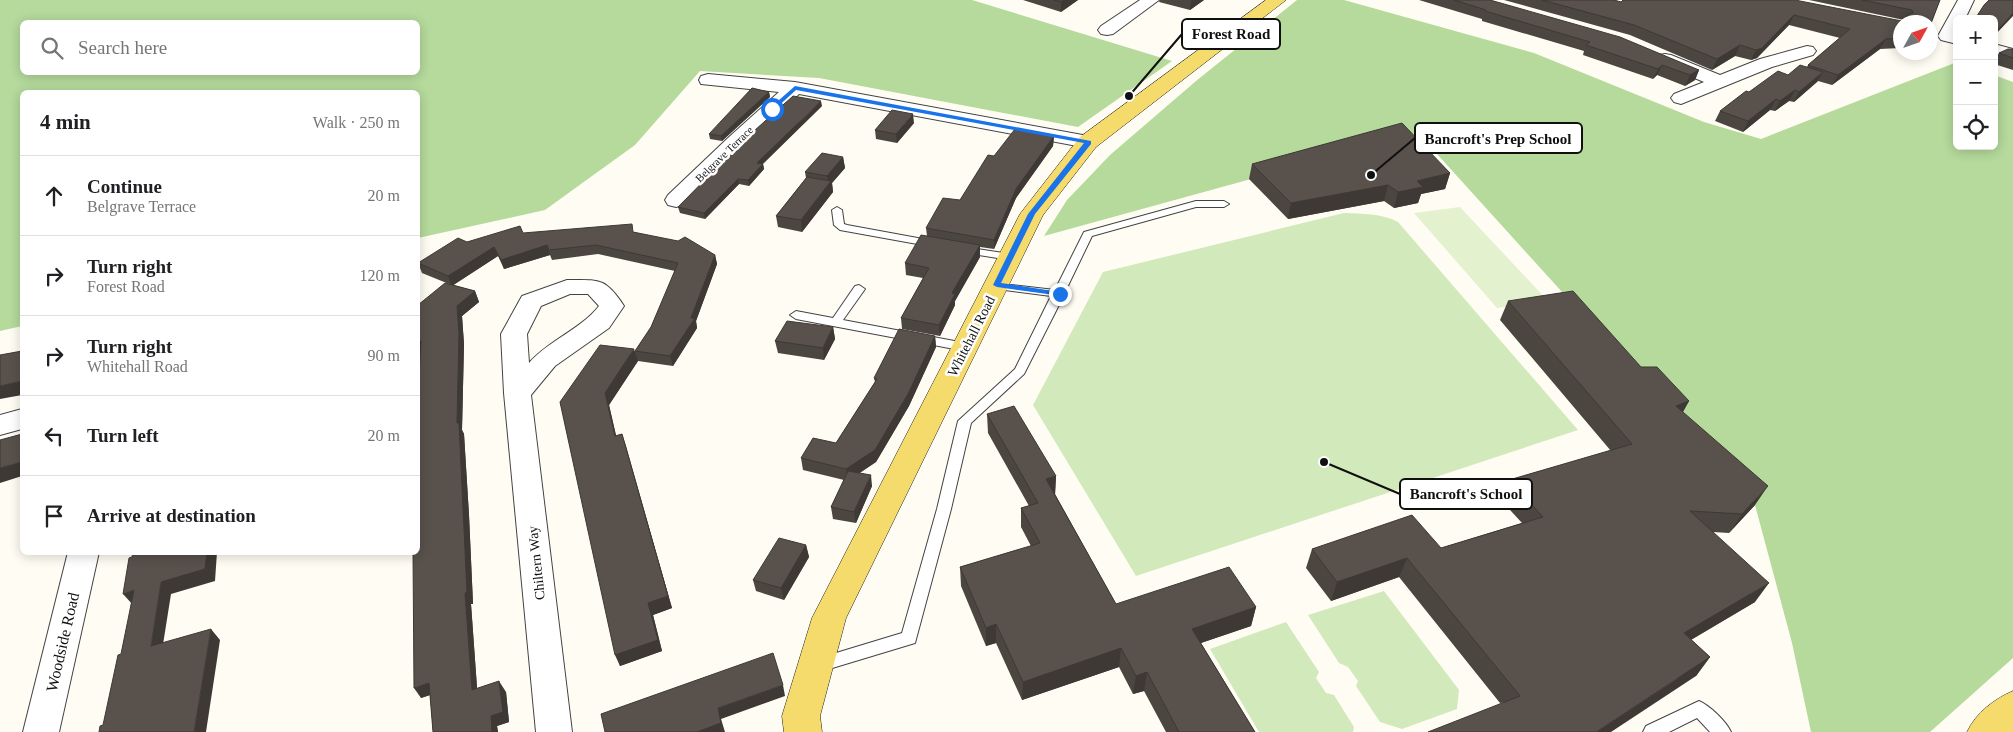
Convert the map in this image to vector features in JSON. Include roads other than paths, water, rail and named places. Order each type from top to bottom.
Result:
[{"type":"main road","name":"Whitehall Road","points":[[802,732],[802,716],[814,666],[829,618],[1032,214],[1088,142],[1277,0]]},
{"type":"street","points":[[1107,30],[1151,0]]},
{"type":"street","points":[[1945,36],[1966,0]]},
{"type":"street","points":[[1998,50],[2013,54]]},
{"type":"street","points":[[1681,98],[1766,63],[1807,51]]},
{"type":"street","points":[[1650,52],[1720,82]]},
{"type":"street","points":[[708,80],[795,88],[1088,142]]},
{"type":"street","name":"Belgrave Terrace","points":[[676,200],[735,142],[795,88]]},
{"type":"street","name":"Chiltern Way","points":[[517,393],[546,360],[600,322],[612,306],[595,287],[567,287],[531,301],[514,334],[517,393],[554,732]]},
{"type":"street","points":[[0,425],[20,420]]},
{"type":"street","name":"Woodside Road","points":[[41,732],[83,555]]},
{"type":"lane","points":[[814,666],[909,638],[944,509],[965,421],[1020,371],[1060,294],[1088,234],[1196,204],[1224,204]]},
{"type":"lane","points":[[837,210],[839,225],[844,228],[1010,257]]},
{"type":"lane","points":[[997,285],[1060,294]]},
{"type":"lane","points":[[836,322],[858,289]]},
{"type":"lane","points":[[796,315],[965,348]]},
{"type":"lane","points":[[1652,732],[1699,709],[1722,732]]},
{"type":"place","name":"Forest Road","points":[[1129,96]]},
{"type":"place","name":"Bancroft's Prep School","points":[[1371,175]]},
{"type":"place","name":"Bancroft's School","points":[[1324,462]]}]
